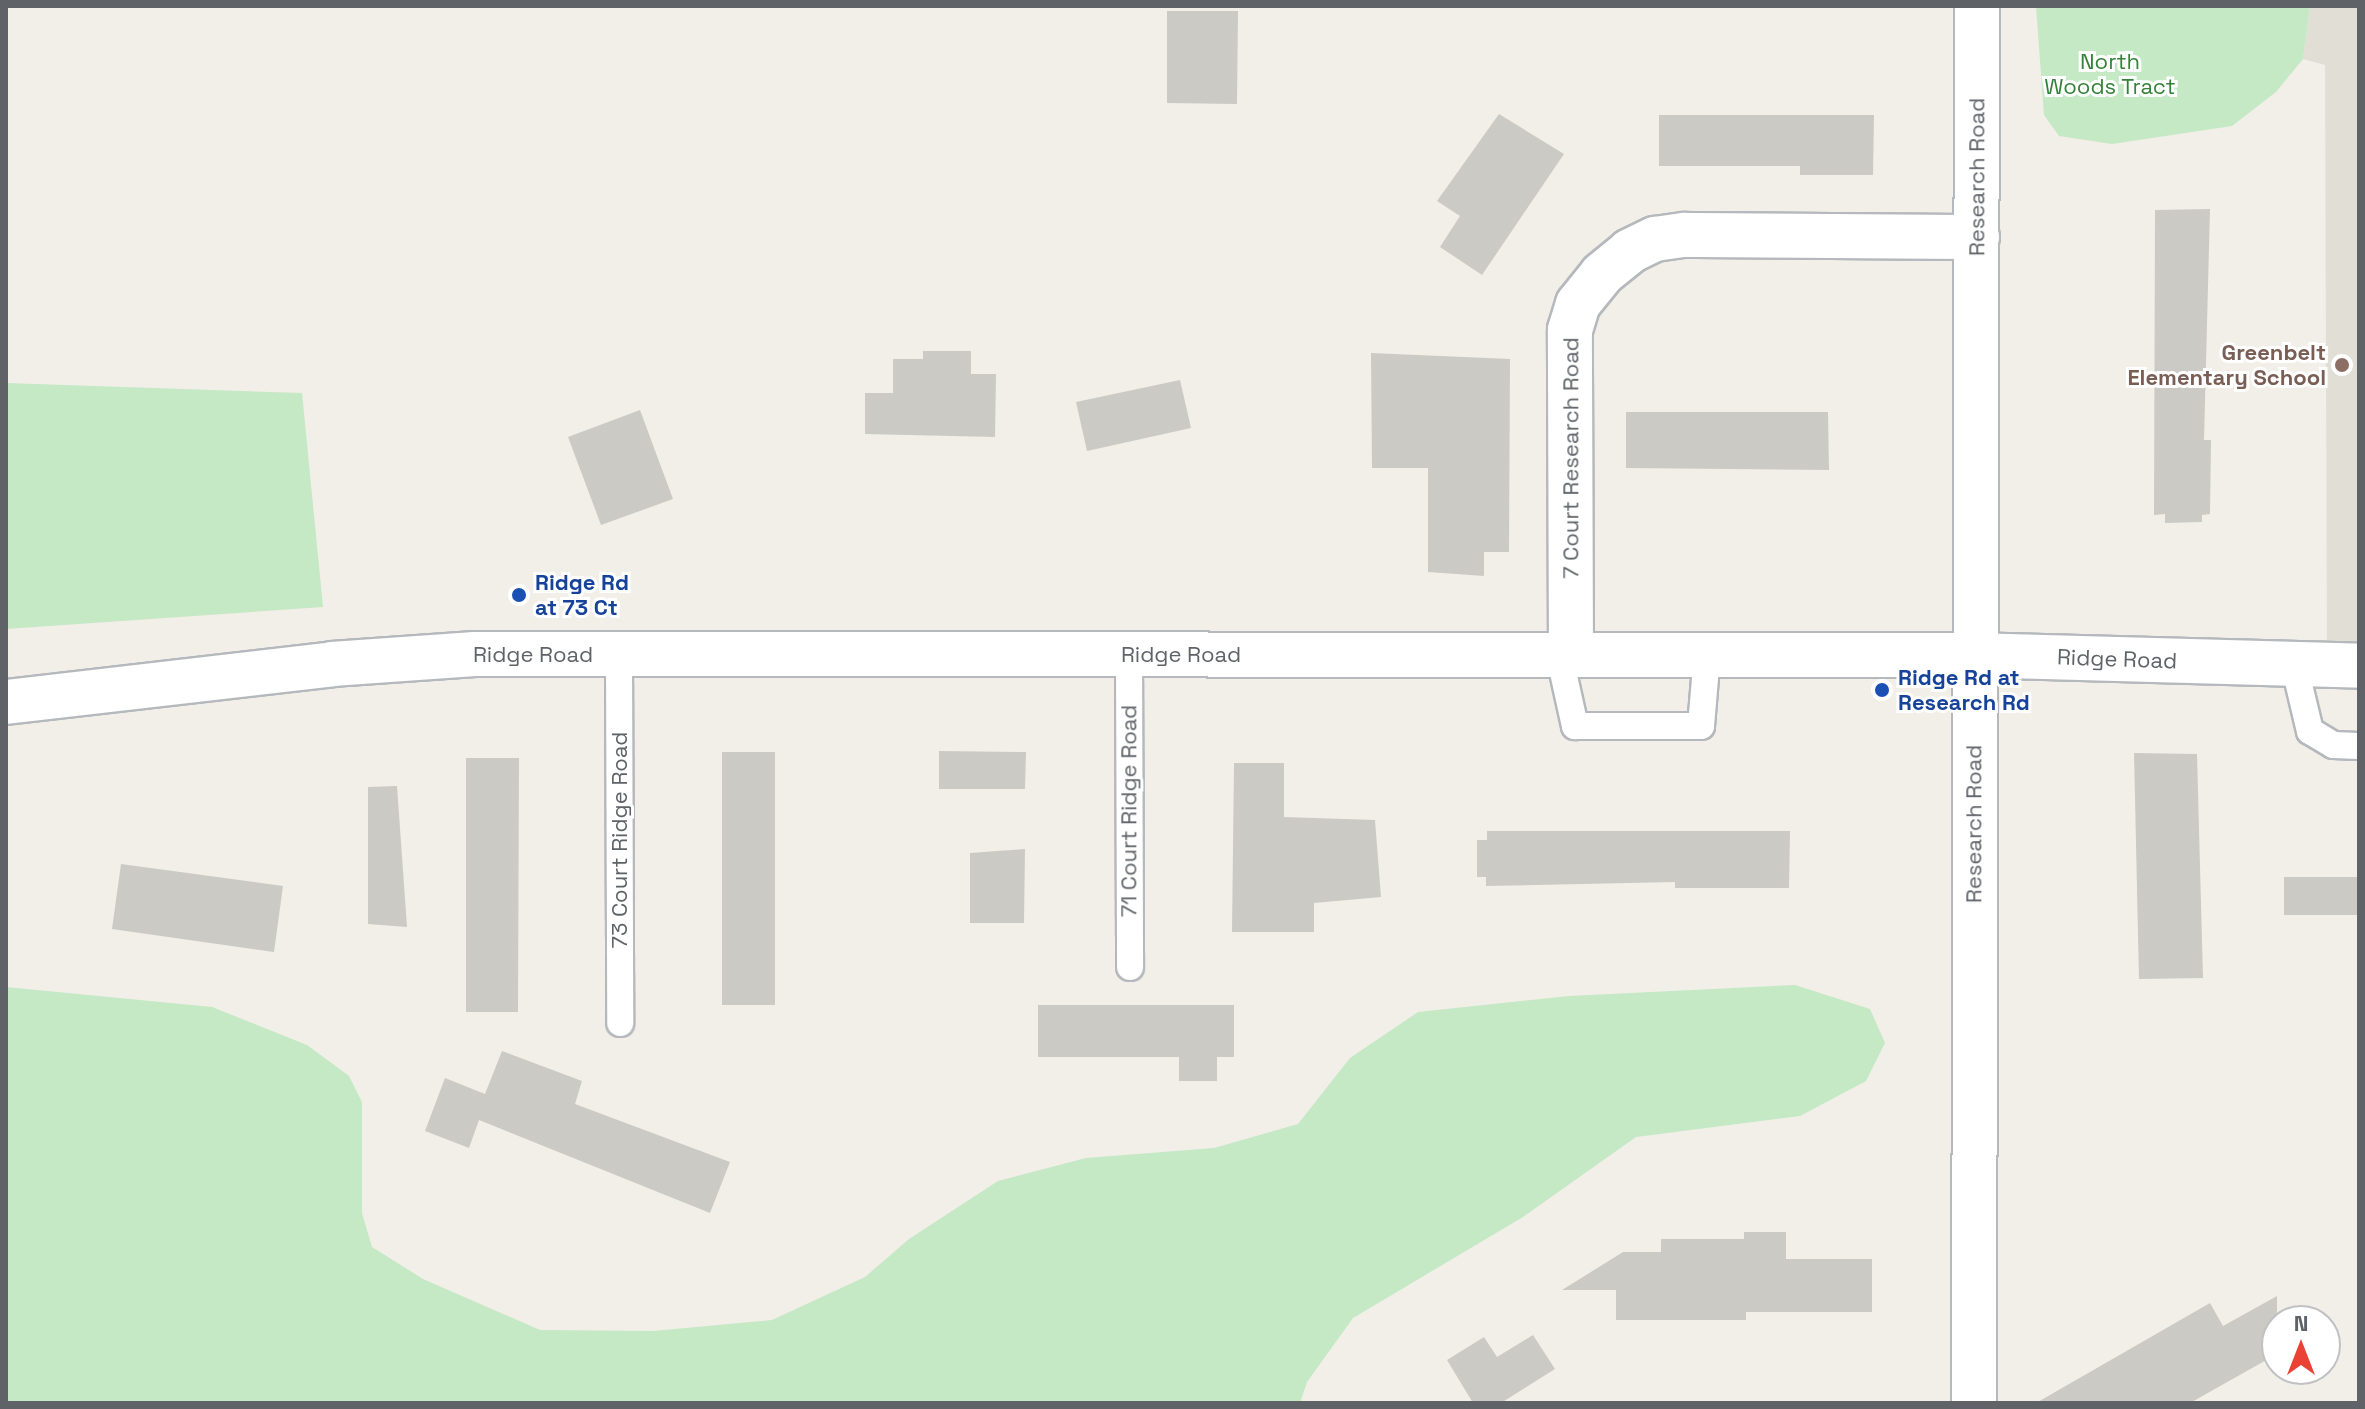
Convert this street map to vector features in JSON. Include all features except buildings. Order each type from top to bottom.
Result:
[{"type":"street","name":"Research Road","points":[[1974,1403],[1977,6]]},
{"type":"street","name":"7 Court Research Road","points":[[1565,654],[1570,330],[1578,304],[1602,274],[1630,251],[1655,239],[1685,235],[1977,237]]},
{"type":"street","name":"Ridge Road","points":[[6,702],[402,658],[1129,654],[1975,655],[2359,666]]},
{"type":"lane","name":"71 Court Ridge Road","points":[[1129,654],[1130,967]]},
{"type":"lane","points":[[1565,654],[1575,726],[1701,726],[1707,654]]},
{"type":"lane","name":"73 Court Ridge Road","points":[[619,656],[620,1023]]},
{"type":"lane","points":[[2294,664],[2310,731],[2333,745],[2359,746]]},
{"type":"shaded area","name":"Greenbelt Elementary School","points":[[2310,6],[2359,6],[2359,666],[2327,665],[2325,65],[2303,59]]},
{"type":"green space","name":"North Woods Tract","points":[[2036,6],[2310,6],[2303,59],[2276,92],[2232,126],[2112,144],[2059,136],[2044,115]]},
{"type":"green space","points":[[6,383],[302,393],[323,607],[6,629]]},
{"type":"green space","points":[[1795,985],[1870,1009],[1885,1043],[1866,1081],[1800,1116],[1636,1137],[1523,1217],[1353,1318],[1307,1382],[1300,1403],[6,1403],[6,987],[212,1007],[307,1045],[349,1076],[362,1102],[362,1213],[372,1247],[423,1279],[540,1330],[653,1331],[772,1320],[865,1277],[909,1239],[998,1181],[1086,1158],[1214,1148],[1298,1124],[1350,1058],[1418,1012],[1569,996]]},
{"type":"place","name":"Greenbelt Elementary School","points":[[2342,365]]},
{"type":"place","name":"Ridge Rd at 73 Ct","points":[[519,595]]},
{"type":"place","name":"Ridge Rd at Research Rd","points":[[1882,690]]}]
